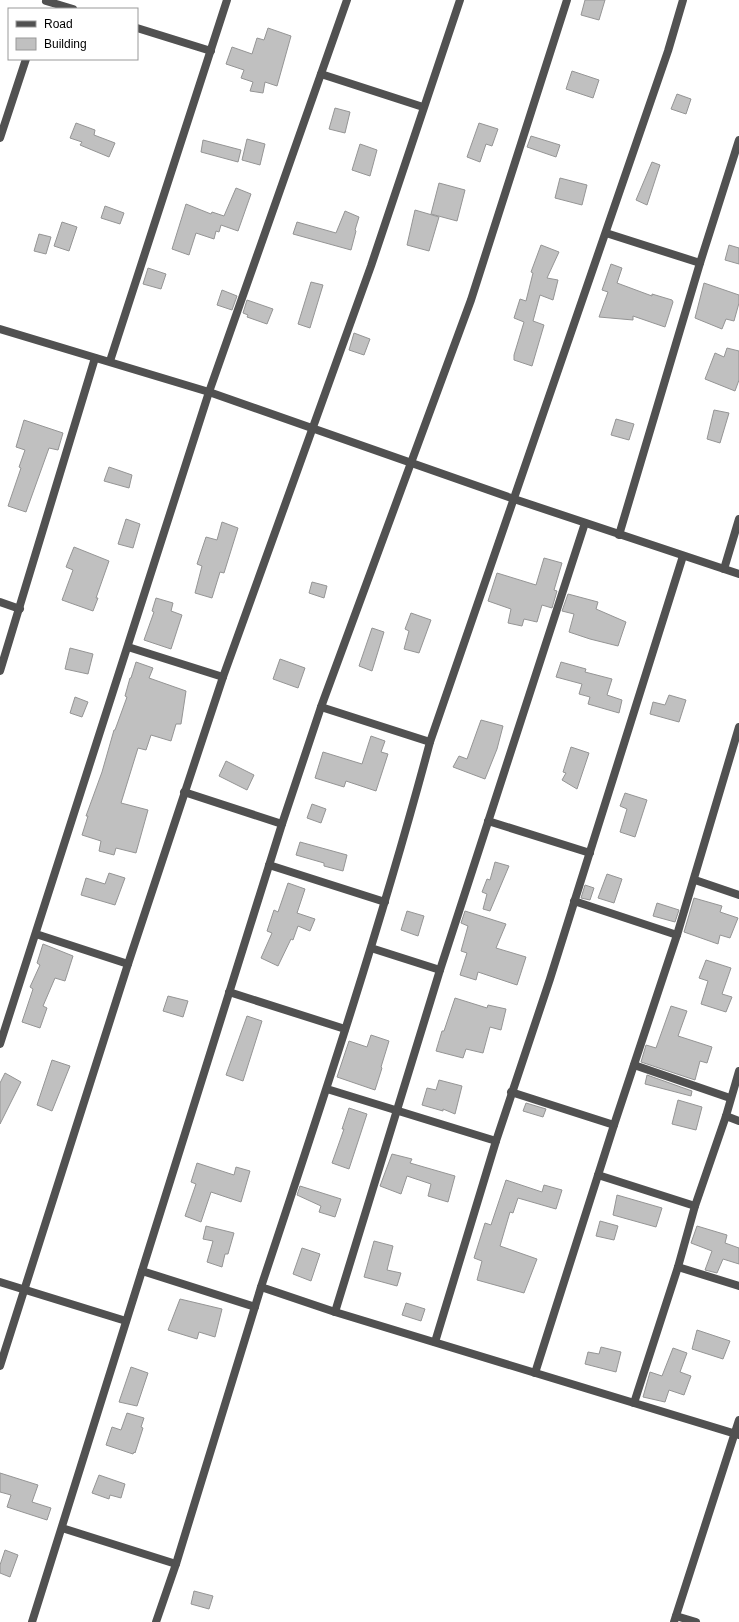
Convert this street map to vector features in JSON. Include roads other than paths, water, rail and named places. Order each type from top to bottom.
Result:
[{"type":"street","points":[[46,0],[70,8]]},
{"type":"street","points":[[110,361],[228,0]]},
{"type":"street","points":[[0,1044],[209,392],[347,0]]},
{"type":"street","points":[[0,1366],[184,792],[223,677],[371,266],[460,0]]},
{"type":"street","points":[[32,1622],[282,824],[321,707],[472,300],[567,0]]},
{"type":"street","points":[[156,1622],[176,1564],[261,1286],[327,1089],[371,948],[430,742],[606,233],[668,51],[683,0]]},
{"type":"street","points":[[138,28],[211,51]]},
{"type":"street","points":[[0,138],[26,60]]},
{"type":"street","points":[[321,74],[423,107]]},
{"type":"street","points":[[619,535],[700,263],[739,140]]},
{"type":"street","points":[[606,233],[700,263]]},
{"type":"street","points":[[0,329],[209,392],[514,499],[739,574]]},
{"type":"street","points":[[0,671],[95,358]]},
{"type":"street","points":[[724,569],[739,519]]},
{"type":"street","points":[[336,1312],[440,970],[585,523]]},
{"type":"street","points":[[435,1342],[496,1141],[550,979],[683,556]]},
{"type":"street","points":[[0,602],[20,609]]},
{"type":"street","points":[[128,647],[223,677]]},
{"type":"street","points":[[321,707],[430,742]]},
{"type":"street","points":[[535,1373],[614,1125],[677,935],[739,727]]},
{"type":"street","points":[[184,792],[282,824]]},
{"type":"street","points":[[488,821],[590,853]]},
{"type":"street","points":[[269,865],[385,902]]},
{"type":"street","points":[[694,880],[739,895]]},
{"type":"street","points":[[574,901],[677,935]]},
{"type":"street","points":[[36,934],[128,964]]},
{"type":"street","points":[[371,948],[440,970]]},
{"type":"street","points":[[229,992],[345,1029]]},
{"type":"street","points":[[634,1065],[730,1098]]},
{"type":"street","points":[[634,1403],[678,1267],[695,1206],[726,1116],[739,1071]]},
{"type":"street","points":[[327,1089],[496,1141]]},
{"type":"street","points":[[512,1092],[614,1125]]},
{"type":"street","points":[[726,1116],[739,1120]]},
{"type":"street","points":[[598,1175],[695,1206]]},
{"type":"street","points":[[678,1267],[739,1286]]},
{"type":"street","points":[[142,1272],[255,1307]]},
{"type":"street","points":[[0,1282],[126,1321]]},
{"type":"street","points":[[261,1286],[336,1312],[737,1434]]},
{"type":"street","points":[[696,1622],[675,1619],[737,1434],[739,1420]]},
{"type":"street","points":[[62,1528],[176,1564]]}]
